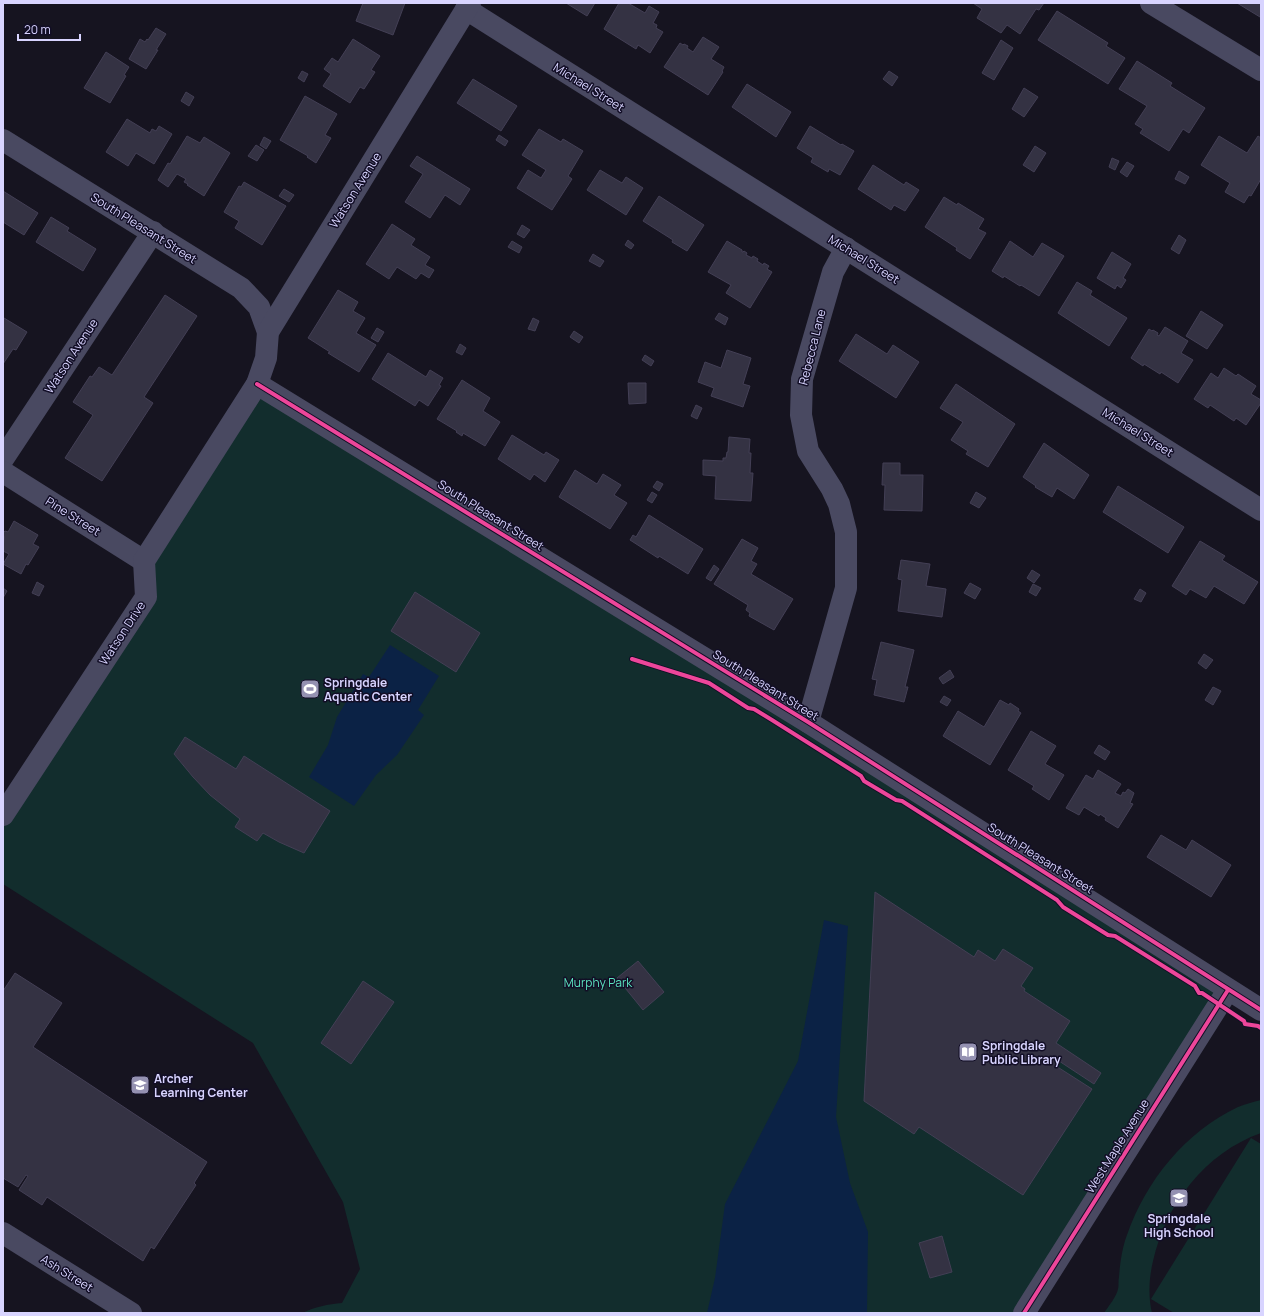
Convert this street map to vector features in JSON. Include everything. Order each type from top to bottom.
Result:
[{"type":"street","points":[[1151,3],[1261,70]]},
{"type":"street","name":"Michael Street","points":[[468,6],[846,248],[1261,510]]},
{"type":"street","name":"Watson Avenue","points":[[257,384],[266,358],[268,332],[468,6]]},
{"type":"street","name":"South Pleasant Street","points":[[3,140],[241,288],[258,307],[268,332]]},
{"type":"street","name":"Watson Avenue","points":[[3,459],[153,232]]},
{"type":"street","name":"Rebecca Lane","points":[[808,722],[846,588],[846,532],[839,504],[832,489],[808,451],[801,415],[802,379],[833,272],[846,248]]},
{"type":"street","points":[[144,561],[257,384]]},
{"type":"street","name":"South Pleasant Street","points":[[257,384],[808,722],[1261,1010]]},
{"type":"street","name":"Pine Street","points":[[3,472],[144,561]]},
{"type":"street","name":"Watson Drive","points":[[3,815],[146,597],[144,561]]},
{"type":"street","name":"West Maple Avenue","points":[[1024,1313],[1228,990]]},
{"type":"street","name":"Ash Street","points":[[3,1233],[131,1313]]},
{"type":"green space","name":"Murphy Park","points":[[257,384],[1228,990],[1024,1313],[302,1313],[322,1306],[342,1303],[360,1269],[343,1202],[253,1043],[3,884],[3,815],[146,597],[144,561]]},
{"type":"green space","points":[[1261,1100],[1261,1133],[1222,1153],[1206,1167],[1191,1183],[1167,1220],[1159,1240],[1152,1267],[1150,1294],[1152,1313],[1104,1313],[1117,1292],[1122,1256],[1127,1235],[1135,1215],[1156,1177],[1185,1144],[1201,1130],[1219,1117],[1238,1107]]},
{"type":"green space","points":[[1251,1138],[1261,1144],[1261,1313],[1174,1313],[1151,1299]]},
{"type":"water","points":[[390,645],[439,676],[418,710],[424,715],[397,755],[376,775],[354,806],[309,777],[328,745],[337,717],[363,674],[369,677]]},
{"type":"water","points":[[824,920],[848,926],[836,1117],[850,1183],[868,1232],[867,1313],[707,1313],[715,1278],[725,1204],[798,1061]]},
{"type":"building","points":[[363,3],[405,3],[393,35],[356,21]]},
{"type":"building","points":[[566,3],[595,3],[587,16]]},
{"type":"building","points":[[619,3],[628,3],[645,13],[649,6],[659,12],[653,23],[657,25],[656,28],[663,32],[650,53],[638,45],[636,49],[604,29]]},
{"type":"building","points":[[973,3],[1044,3],[1039,10],[1036,9],[1020,34],[1007,25],[1001,33],[977,18],[982,9]]},
{"type":"building","points":[[1237,3],[1261,3],[1260,17]]},
{"type":"building","points":[[1057,11],[1108,43],[1106,46],[1125,58],[1108,84],[1038,40]]},
{"type":"building","points":[[156,28],[166,34],[146,69],[129,59],[140,39],[145,42],[147,39],[148,40]]},
{"type":"building","points":[[703,37],[719,47],[711,59],[724,67],[723,72],[708,95],[664,67],[680,43],[688,46],[687,48],[693,52]]},
{"type":"building","points":[[353,39],[380,56],[371,70],[375,72],[364,89],[360,87],[350,103],[323,86],[331,74],[324,69],[332,58],[338,62]]},
{"type":"building","points":[[1001,40],[1013,48],[994,80],[982,73]]},
{"type":"building","points":[[106,52],[129,67],[124,75],[126,76],[110,103],[84,88]]},
{"type":"building","points":[[1137,61],[1172,83],[1170,86],[1205,108],[1189,133],[1183,129],[1169,151],[1140,133],[1143,129],[1135,124],[1147,106],[1119,89]]},
{"type":"building","points":[[302,71],[308,74],[304,82],[298,78]]},
{"type":"building","points":[[889,71],[898,77],[892,86],[883,79]]},
{"type":"building","points":[[473,79],[517,106],[501,131],[457,103]]},
{"type":"building","points":[[747,84],[791,112],[776,137],[732,107]]},
{"type":"building","points":[[1024,88],[1038,97],[1024,117],[1012,109]]},
{"type":"building","points":[[186,92],[194,97],[189,106],[181,101]]},
{"type":"building","points":[[305,96],[337,114],[325,135],[331,138],[316,163],[307,157],[308,156],[280,140]]},
{"type":"building","points":[[127,119],[150,133],[152,129],[156,131],[159,126],[172,134],[154,164],[136,153],[128,166],[106,152]]},
{"type":"building","points":[[810,126],[841,145],[842,144],[854,151],[840,175],[829,169],[828,172],[811,162],[813,158],[797,148]]},
{"type":"building","points":[[539,129],[561,142],[563,139],[583,151],[568,176],[572,179],[552,210],[517,188],[528,170],[541,178],[546,170],[522,155]]},
{"type":"building","points":[[499,135],[508,141],[505,146],[496,140]]},
{"type":"building","points":[[187,136],[200,143],[204,137],[230,153],[204,196],[187,185],[188,184],[184,182],[186,179],[177,174],[168,187],[158,180],[168,163],[170,164]]},
{"type":"building","points":[[1219,136],[1247,153],[1258,136],[1261,138],[1261,179],[1251,196],[1249,195],[1244,203],[1225,192],[1230,183],[1201,165]]},
{"type":"building","points":[[264,137],[271,141],[266,149],[260,145]]},
{"type":"building","points":[[256,145],[264,150],[257,161],[248,156]]},
{"type":"building","points":[[1035,146],[1046,153],[1034,172],[1023,165]]},
{"type":"building","points":[[417,156],[470,189],[460,205],[445,195],[430,218],[405,202],[423,174],[410,166]]},
{"type":"building","points":[[1112,158],[1119,161],[1115,170],[1109,167]]},
{"type":"building","points":[[1127,162],[1134,166],[1127,177],[1120,172]]},
{"type":"building","points":[[873,165],[904,185],[906,182],[919,190],[905,211],[894,205],[891,210],[858,189]]},
{"type":"building","points":[[600,170],[622,183],[626,177],[643,188],[626,215],[587,190]]},
{"type":"building","points":[[1179,171],[1189,177],[1185,184],[1175,179]]},
{"type":"building","points":[[244,182],[286,206],[262,245],[235,228],[239,221],[224,212],[239,186],[241,187]]},
{"type":"building","points":[[284,189],[294,195],[289,202],[279,196]]},
{"type":"building","points":[[3,191],[38,213],[24,235],[3,222]]},
{"type":"building","points":[[659,196],[704,225],[687,251],[672,242],[673,240],[643,221]]},
{"type":"building","points":[[944,197],[957,205],[958,203],[984,219],[978,229],[986,233],[970,259],[956,250],[957,248],[925,227]]},
{"type":"building","points":[[51,217],[69,228],[67,231],[96,249],[83,271],[36,242]]},
{"type":"building","points":[[392,224],[415,239],[411,245],[430,257],[425,265],[434,270],[429,278],[421,273],[416,279],[397,267],[389,279],[366,264]]},
{"type":"building","points":[[522,225],[530,230],[524,238],[517,234]]},
{"type":"building","points":[[1179,235],[1186,240],[1179,254],[1171,249]]},
{"type":"building","points":[[628,240],[634,245],[631,249],[625,245]]},
{"type":"building","points":[[512,241],[522,247],[519,253],[508,247]]},
{"type":"building","points":[[727,241],[742,250],[742,252],[744,251],[747,253],[746,255],[752,258],[753,256],[763,265],[764,263],[769,266],[767,269],[772,272],[750,308],[726,293],[731,285],[708,272]]},
{"type":"building","points":[[1010,241],[1033,257],[1042,243],[1064,256],[1039,296],[1021,285],[1020,286],[1004,276],[1003,278],[992,271]]},
{"type":"building","points":[[1112,252],[1131,264],[1123,278],[1126,280],[1121,288],[1117,285],[1115,289],[1097,278]]},
{"type":"building","points":[[593,254],[604,261],[600,267],[589,261]]},
{"type":"building","points":[[1077,282],[1092,291],[1090,295],[1127,318],[1109,346],[1058,313]]},
{"type":"building","points":[[338,290],[358,302],[353,311],[365,318],[356,333],[376,345],[359,372],[328,353],[330,352],[308,338]]},
{"type":"building","points":[[165,295],[197,316],[144,397],[153,403],[102,481],[65,458],[93,415],[73,402],[90,376],[92,377],[99,367],[112,375]]},
{"type":"building","points":[[1201,311],[1223,325],[1207,349],[1186,336]]},
{"type":"building","points":[[719,313],[728,318],[725,325],[715,319]]},
{"type":"building","points":[[4,318],[27,332],[16,350],[13,349],[3,364],[3,320]]},
{"type":"building","points":[[533,318],[539,321],[535,331],[528,329]]},
{"type":"building","points":[[1165,327],[1188,341],[1181,353],[1193,360],[1178,383],[1161,372],[1160,374],[1144,364],[1143,366],[1131,358],[1149,329],[1158,333],[1157,335],[1159,336]]},
{"type":"building","points":[[377,328],[384,332],[378,342],[371,338]]},
{"type":"building","points":[[574,331],[583,337],[579,343],[570,337]]},
{"type":"building","points":[[856,334],[887,354],[893,345],[919,362],[896,398],[839,361]]},
{"type":"building","points":[[460,344],[466,348],[462,355],[456,352]]},
{"type":"building","points":[[727,350],[751,358],[743,384],[750,386],[743,407],[711,396],[714,388],[698,382],[705,362],[721,368]]},
{"type":"building","points":[[388,353],[426,377],[430,370],[443,378],[439,385],[441,386],[428,406],[419,400],[415,406],[372,379]]},
{"type":"building","points":[[645,355],[654,361],[651,366],[642,360]]},
{"type":"building","points":[[1224,368],[1236,376],[1238,374],[1256,386],[1251,394],[1261,400],[1261,403],[1246,425],[1236,418],[1234,421],[1210,405],[1208,408],[1194,399],[1211,373],[1218,378]]},
{"type":"building","points":[[462,380],[490,398],[483,411],[500,422],[485,446],[463,433],[462,436],[456,432],[457,431],[437,419]]},
{"type":"building","points":[[628,383],[646,383],[646,403],[629,404]]},
{"type":"building","points":[[956,384],[1015,424],[988,467],[966,454],[968,451],[951,440],[963,422],[940,408]]},
{"type":"building","points":[[696,405],[702,408],[697,419],[691,416]]},
{"type":"building","points":[[512,435],[544,455],[546,452],[559,460],[545,482],[534,474],[530,480],[498,459]]},
{"type":"building","points":[[729,437],[750,439],[750,473],[753,473],[751,501],[715,499],[716,476],[703,475],[703,460],[723,461],[723,458],[726,458]]},
{"type":"building","points":[[1044,443],[1089,475],[1074,499],[1057,488],[1052,497],[1035,487],[1036,486],[1023,477]]},
{"type":"building","points":[[883,463],[900,463],[900,475],[923,475],[922,511],[884,510],[885,485],[882,485]]},
{"type":"building","points":[[575,470],[597,484],[603,474],[621,485],[614,495],[627,503],[610,529],[559,497]]},
{"type":"building","points":[[657,481],[663,484],[659,491],[653,487]]},
{"type":"building","points":[[1118,486],[1184,527],[1168,553],[1103,512]]},
{"type":"building","points":[[652,492],[657,495],[652,503],[647,500]]},
{"type":"building","points":[[976,492],[986,498],[979,508],[970,503]]},
{"type":"building","points":[[649,515],[703,549],[688,574],[659,556],[658,558],[630,540],[633,535],[636,537]]},
{"type":"building","points":[[14,521],[38,535],[33,544],[39,547],[28,565],[26,564],[21,574],[3,564],[9,554],[3,551],[3,533],[5,531],[8,532]]},
{"type":"building","points":[[742,539],[758,548],[751,561],[757,564],[751,574],[793,599],[774,630],[749,616],[750,613],[746,610],[748,605],[714,584]]},
{"type":"building","points":[[1200,541],[1225,556],[1222,560],[1258,582],[1244,604],[1214,586],[1206,598],[1190,589],[1186,595],[1172,586]]},
{"type":"building","points":[[901,560],[930,564],[926,586],[946,589],[942,617],[898,611],[902,580],[898,579]]},
{"type":"building","points":[[714,565],[719,569],[711,581],[706,578]]},
{"type":"building","points":[[1032,570],[1040,575],[1034,583],[1027,578]]},
{"type":"building","points":[[37,582],[44,586],[39,596],[32,593]]},
{"type":"building","points":[[970,583],[981,589],[975,599],[964,593]]},
{"type":"building","points":[[1033,584],[1041,588],[1036,596],[1029,592]]},
{"type":"building","points":[[3,588],[7,591],[3,598]]},
{"type":"building","points":[[1140,589],[1146,593],[1141,602],[1134,599]]},
{"type":"building","points":[[415,592],[480,633],[456,672],[391,631]]},
{"type":"building","points":[[881,642],[914,650],[905,687],[908,687],[904,702],[874,695],[877,680],[872,679]]},
{"type":"building","points":[[1204,654],[1213,660],[1206,669],[1198,663]]},
{"type":"building","points":[[950,670],[954,677],[943,684],[939,678]]},
{"type":"building","points":[[1213,687],[1221,691],[1213,705],[1205,700]]},
{"type":"building","points":[[944,696],[951,700],[947,706],[940,702]]},
{"type":"building","points":[[1000,700],[1009,705],[1010,703],[1019,709],[1018,711],[1021,713],[990,765],[943,736],[958,711],[984,727]]},
{"type":"building","points":[[1031,731],[1056,746],[1045,764],[1064,775],[1049,800],[1032,789],[1034,786],[1008,770]]},
{"type":"building","points":[[185,737],[236,769],[244,756],[330,811],[304,853],[263,833],[257,841],[235,827],[240,819],[210,795],[174,754]]},
{"type":"building","points":[[1099,745],[1110,752],[1105,760],[1094,753]]},
{"type":"building","points":[[1098,770],[1121,784],[1115,793],[1121,796],[1123,792],[1125,793],[1128,789],[1134,793],[1130,803],[1133,804],[1118,828],[1105,820],[1106,818],[1100,814],[1099,816],[1084,807],[1079,815],[1066,808],[1086,775],[1093,779]]},
{"type":"building","points":[[1161,835],[1186,850],[1192,840],[1231,865],[1211,897],[1147,857]]},
{"type":"building","name":"Springdale Public Library","points":[[875,892],[974,957],[978,950],[995,961],[1003,949],[1033,968],[1021,986],[1025,989],[1024,991],[1070,1021],[1056,1043],[1101,1073],[1094,1084],[1059,1061],[1056,1066],[1092,1089],[1023,1195],[919,1127],[914,1134],[864,1101]]},
{"type":"building","points":[[638,961],[664,992],[643,1010],[617,978]]},
{"type":"building","points":[[15,973],[62,1003],[33,1047],[207,1162],[194,1183],[196,1185],[154,1249],[151,1247],[143,1261],[47,1197],[42,1205],[19,1190],[28,1176],[26,1175],[18,1187],[3,1178],[3,991]]},
{"type":"building","points":[[363,981],[394,1002],[351,1064],[321,1043]]},
{"type":"building","points":[[942,1236],[952,1272],[930,1278],[919,1243]]},
{"type":"cycle path","points":[[257,384],[808,722],[1261,1010]]},
{"type":"cycle path","points":[[632,659],[709,683],[748,708],[754,709],[861,776],[864,781],[896,800],[902,801],[1057,900],[1063,907],[1108,935],[1115,936],[1195,986],[1199,993],[1202,993],[1244,1021],[1245,1024],[1258,1026],[1261,1028]]},
{"type":"cycle path","points":[[1024,1313],[1228,990]]},
{"type":"place","name":"Springdale Aquatic Center","points":[[310,689]]},
{"type":"place","name":"Springdale Public Library","points":[[968,1052]]},
{"type":"place","name":"Archer Learning Center","points":[[140,1085]]},
{"type":"place","name":"Springdale High School","points":[[1179,1198]]}]
